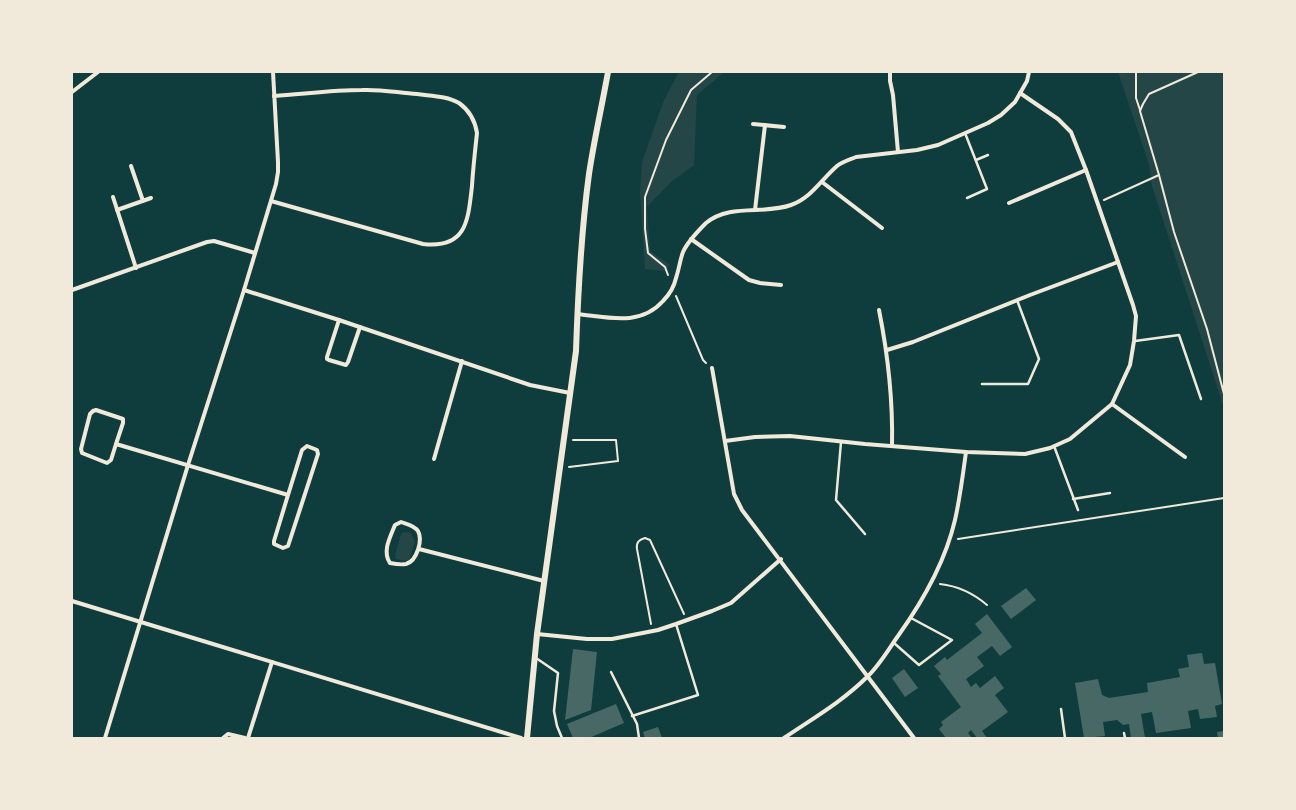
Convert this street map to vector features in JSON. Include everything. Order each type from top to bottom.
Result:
[{"type":"street","points":[[72,92],[98,72]]},
{"type":"street","points":[[105,738],[188,465],[271,201],[278,172],[273,72]]},
{"type":"street","points":[[527,738],[537,634],[576,351],[583,222],[588,180],[608,72]]},
{"type":"street","points":[[890,72],[898,152]]},
{"type":"street","points":[[577,314],[635,318],[648,314],[657,308],[669,294],[676,279],[684,251],[691,239],[707,223],[719,216],[734,211],[782,208],[794,204],[807,197],[837,166],[856,157],[917,150],[938,145],[988,123],[1001,115],[1014,102],[1027,81],[1029,72]]},
{"type":"street","points":[[271,201],[423,244],[441,245],[457,237],[462,231],[468,218],[477,133],[476,125],[467,110],[459,103],[450,99],[364,90],[274,96]]},
{"type":"street","points":[[725,441],[755,437],[783,436],[966,452],[1025,454],[1054,446],[1070,439],[1112,404],[1130,365],[1136,316],[1133,305],[1098,203],[1071,132],[1058,119],[1020,93]]},
{"type":"street","points":[[753,124],[784,127]]},
{"type":"street","points":[[755,210],[765,125]]},
{"type":"street","points":[[131,166],[143,201]]},
{"type":"street","points":[[1009,203],[1086,170]]},
{"type":"street","points":[[822,182],[882,228]]},
{"type":"street","points":[[113,197],[136,268]]},
{"type":"street","points":[[117,210],[151,198]]},
{"type":"street","points":[[691,239],[750,280],[760,283],[781,285]]},
{"type":"street","points":[[72,290],[207,242],[214,241],[255,253]]},
{"type":"street","points":[[887,350],[913,342],[1017,300],[1118,262]]},
{"type":"street","points":[[244,290],[339,320],[530,385],[570,393]]},
{"type":"street","points":[[879,310],[887,350],[892,401],[892,446]]},
{"type":"street","points":[[339,320],[327,359],[346,365],[360,327]]},
{"type":"street","points":[[434,459],[462,361]]},
{"type":"street","points":[[712,368],[734,494],[742,510],[914,738]]},
{"type":"street","points":[[1112,404],[1185,457]]},
{"type":"street","points":[[96,410],[123,419],[116,444],[111,460],[107,463],[82,453],[81,448],[90,414],[93,411],[96,410]]},
{"type":"street","points":[[116,444],[288,495]]},
{"type":"street","points":[[307,446],[315,448],[318,454],[288,546],[283,548],[275,545],[274,541],[288,495],[302,450],[307,446]]},
{"type":"street","points":[[784,738],[836,703],[868,677],[911,618],[932,583],[949,540],[955,521],[966,452]]},
{"type":"street","points":[[401,522],[411,525],[418,530],[420,539],[419,549],[413,560],[407,564],[390,563],[386,558],[387,543],[395,525],[401,522]]},
{"type":"street","points":[[419,549],[544,581]]},
{"type":"street","points":[[537,634],[587,639],[612,639],[652,631],[687,621],[731,603],[780,559]]},
{"type":"street","points":[[72,601],[521,738]]},
{"type":"street","points":[[248,738],[272,662]]},
{"type":"street","points":[[223,738],[228,734],[245,738]]},
{"type":"lane","points":[[965,133],[987,189],[967,198]]},
{"type":"lane","points":[[976,160],[988,155]]},
{"type":"lane","points":[[982,384],[1028,384],[1039,359],[1017,300]]},
{"type":"lane","points":[[1134,341],[1179,335],[1201,399]]},
{"type":"lane","points":[[841,441],[836,500],[865,534]]},
{"type":"lane","points":[[1054,446],[1078,510]]},
{"type":"lane","points":[[1074,499],[1110,493]]},
{"type":"lane","points":[[894,643],[919,665],[952,640],[911,618]]},
{"type":"lane","points":[[632,716],[698,695],[676,624]]},
{"type":"lane","points":[[535,657],[558,673],[554,719],[562,738]]},
{"type":"lane","points":[[611,672],[637,724],[639,738]]},
{"type":"lane","points":[[1061,709],[1065,738]]},
{"type":"lane","points":[[1124,733],[1125,738]]},
{"type":"path","points":[[712,72],[691,90],[666,140],[645,197],[645,229],[648,253],[665,267],[703,360],[712,368]]},
{"type":"path","points":[[1140,111],[1150,94],[1196,72]]},
{"type":"path","points":[[1136,73],[1136,98],[1174,232],[1207,329],[1224,394]]},
{"type":"path","points":[[1098,203],[1159,175]]},
{"type":"path","points":[[560,468],[618,461],[616,440],[564,439]]},
{"type":"path","points":[[949,540],[1224,498]]},
{"type":"path","points":[[652,631],[636,544],[645,538],[650,540],[687,621]]},
{"type":"path","points":[[932,583],[954,587],[976,595],[987,605]]},
{"type":"shaded area","points":[[679,72],[724,72],[697,95],[694,165],[671,182],[647,207],[650,251],[669,264],[667,271],[645,269],[640,193],[642,162],[664,100]]},
{"type":"shaded area","points":[[1118,72],[1224,72],[1224,408],[1152,186],[1149,164]]},
{"type":"shaded area","points":[[404,532],[411,533],[415,542],[409,559],[404,561],[396,559],[395,555],[401,534]]},
{"type":"building","points":[[1026,588],[1036,600],[1011,619],[1001,606]]},
{"type":"building","points":[[987,614],[1012,647],[1000,656],[992,646],[977,657],[984,666],[966,679],[971,687],[976,683],[980,688],[995,676],[1004,688],[995,695],[1008,712],[982,731],[987,738],[977,738],[971,730],[968,733],[972,738],[946,738],[939,729],[943,725],[941,722],[961,707],[938,676],[941,674],[934,666],[945,657],[947,660],[982,633],[975,624]]},
{"type":"building","points":[[573,649],[597,652],[591,710],[565,720]]},
{"type":"building","points":[[1202,653],[1204,664],[1215,663],[1222,704],[1215,706],[1217,717],[1200,719],[1198,709],[1188,711],[1191,728],[1156,733],[1152,712],[1141,714],[1145,738],[1131,738],[1129,724],[1123,725],[1117,720],[1103,722],[1105,736],[1084,738],[1075,683],[1098,679],[1102,695],[1109,698],[1148,692],[1147,683],[1180,677],[1178,669],[1189,667],[1187,655]]},
{"type":"building","points":[[904,669],[918,688],[905,697],[892,678]]},
{"type":"building","points":[[616,704],[624,723],[589,738],[573,738],[567,724]]},
{"type":"building","points":[[658,727],[662,738],[645,738],[643,732]]},
{"type":"building","points":[[1224,731],[1224,738],[1218,738],[1217,732]]}]
